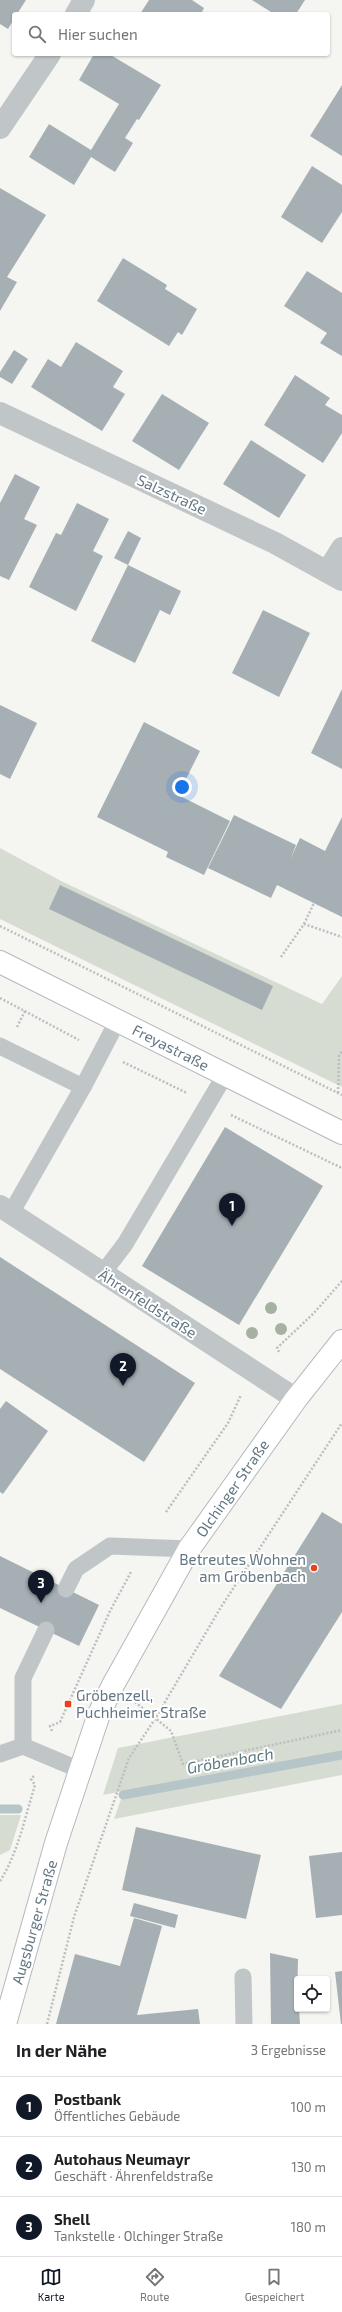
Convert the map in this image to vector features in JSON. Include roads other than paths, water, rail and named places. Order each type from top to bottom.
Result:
[{"type":"main road","name":"Freyastraße","points":[[0,962],[118,1020],[342,1134]]},
{"type":"main road","name":"Olchinger Straße","points":[[56,1843],[99,1714],[113,1685],[189,1549],[296,1399],[342,1341]]},
{"type":"main road","name":"Augsburger Straße","points":[[5,2024],[56,1843]]},
{"type":"street","points":[[77,12],[84,0]]},
{"type":"street","points":[[0,128],[49,56]]},
{"type":"street","name":"Salzstraße","points":[[0,413],[275,543],[334,576]]},
{"type":"street","points":[[334,576],[342,548]]},
{"type":"street","name":"Ährenfeldstraße","points":[[6,1209],[296,1399]]},
{"type":"lane","points":[[6,1209],[83,1087],[118,1020]]},
{"type":"lane","points":[[0,1046],[83,1087]]},
{"type":"lane","points":[[103,1273],[125,1244],[225,1075]]},
{"type":"lane","points":[[66,1589],[76,1569],[110,1546],[189,1549]]},
{"type":"lane","points":[[23,1746],[22,1678],[46,1630]]},
{"type":"lane","points":[[0,1754],[23,1746],[80,1770]]},
{"type":"lane","points":[[243,1977],[244,2024]]},
{"type":"waterway","name":"Gröbenbach","points":[[123,1795],[342,1755]]},
{"type":"waterway","name":"Gröbenbach","points":[[0,1809],[18,1809]]},
{"type":"place","name":"Postbank","points":[[232,1226]]},
{"type":"place","name":"Autohaus Neumayr","points":[[123,1386]]},
{"type":"place","name":"Betreutes Wohnen am Gröbenbach","points":[[314,1568]]},
{"type":"place","name":"Shell","points":[[41,1603]]},
{"type":"place","name":"Gröbenzell, Puchheimer Straße","points":[[68,1704]]}]
